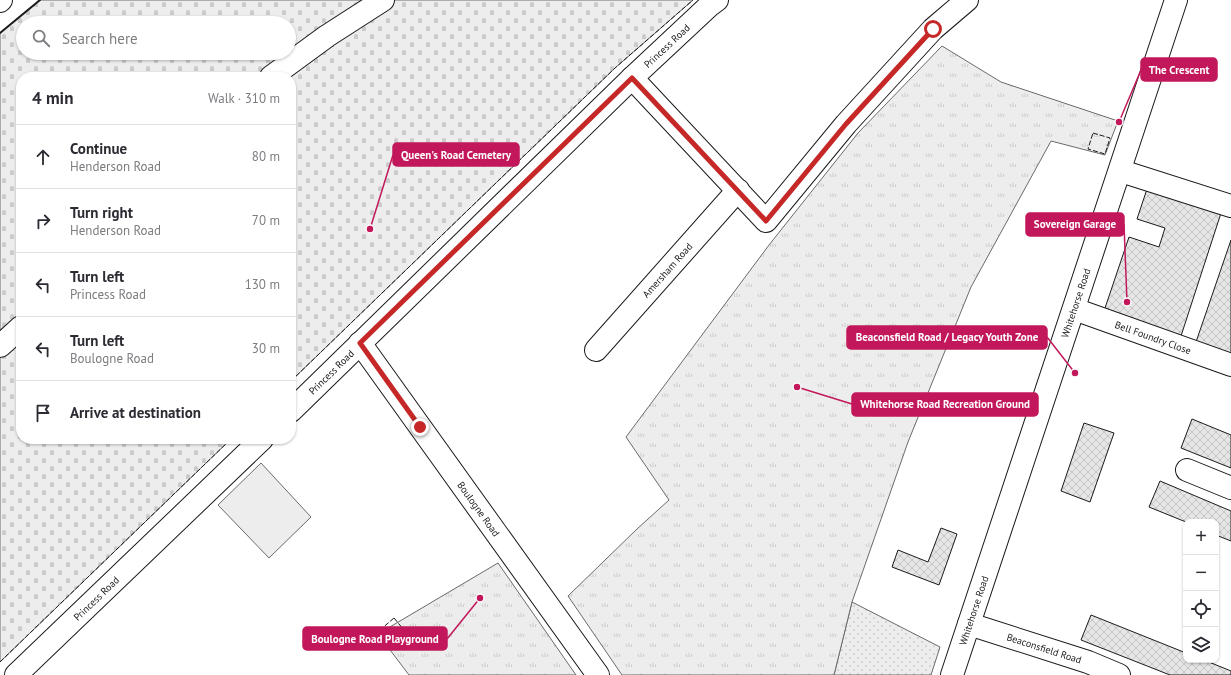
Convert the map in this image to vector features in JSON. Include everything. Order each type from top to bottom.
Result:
[{"type":"street","points":[[296,59],[327,36],[383,0]]},
{"type":"street","name":"Princess Road","points":[[296,406],[632,78],[717,0]]},
{"type":"street","points":[[632,78],[766,221],[846,124],[933,29],[967,0]]},
{"type":"street","name":"Whitehorse Road","points":[[952,675],[1176,0]]},
{"type":"street","points":[[278,72],[294,60]]},
{"type":"street","points":[[1120,171],[1231,206]]},
{"type":"street","name":"Amersham Road","points":[[596,350],[738,190]]},
{"type":"street","name":"Bell Foundry Close","points":[[1074,309],[1231,365]]},
{"type":"street","points":[[0,346],[16,332]]},
{"type":"street","name":"Boulogne Road","points":[[360,343],[598,675]]},
{"type":"street","name":"Princess Road","points":[[16,675],[257,444]]},
{"type":"street","points":[[1187,470],[1231,488]]},
{"type":"street","name":"Beaconsfield Road","points":[[969,624],[1088,662],[1119,675]]},
{"type":"green space","points":[[40,0],[693,0],[615,68],[296,376],[296,72],[16,72],[16,444],[226,444],[0,662],[0,33],[16,20],[16,60],[296,60],[296,16],[21,16]]},
{"type":"green space","points":[[942,46],[1001,82],[1118,121],[1105,155],[1051,141],[971,287],[908,442],[852,602],[834,675],[622,675],[568,596],[669,500],[626,437],[769,245],[858,133]]},
{"type":"green space","points":[[498,563],[576,675],[409,675],[378,634]]},
{"type":"green space","points":[[852,602],[940,647],[931,675],[834,675]]},
{"type":"shaded area","points":[[261,463],[311,517],[269,558],[218,505]]},
{"type":"building","points":[[1148,186],[1222,210],[1181,336],[1104,311],[1129,237],[1159,247],[1165,228],[1137,219]]},
{"type":"building","points":[[1231,240],[1231,354],[1196,342]]},
{"type":"building","points":[[1192,419],[1231,435],[1231,468],[1181,448]]},
{"type":"building","points":[[1084,423],[1114,433],[1090,502],[1061,491]]},
{"type":"building","points":[[1160,481],[1231,511],[1231,541],[1219,536],[1219,519],[1183,519],[1183,521],[1149,507]]},
{"type":"building","points":[[941,528],[957,534],[939,585],[892,567],[898,550],[928,562]]},
{"type":"building","points":[[1091,615],[1183,652],[1183,663],[1211,663],[1231,671],[1231,675],[1170,675],[1081,640]]},
{"type":"fence","points":[[296,376],[615,68],[693,0]]},
{"type":"fence","points":[[1093,133],[1110,138],[1105,154],[1088,149],[1093,133]]},
{"type":"fence","points":[[0,662],[226,444]]},
{"type":"fence","points":[[394,618],[404,630],[390,642],[380,630],[394,618]]},
{"type":"wall","points":[[21,16],[40,0]]},
{"type":"wall","points":[[0,33],[16,20]]},
{"type":"place","name":"The Crescent","points":[[1119,122]]},
{"type":"place","name":"Queen's Road Cemetery","points":[[370,229]]},
{"type":"place","name":"Sovereign Garage","points":[[1127,302]]},
{"type":"place","name":"Beaconsfield Road / Legacy Youth Zone","points":[[1075,373]]},
{"type":"place","name":"Whitehorse Road Recreation Ground","points":[[797,387]]},
{"type":"place","name":"Boulogne Road Playground","points":[[480,598]]},
{"type":"route","points":[[420,427],[360,343],[632,78],[766,221],[846,124],[933,29]]}]
